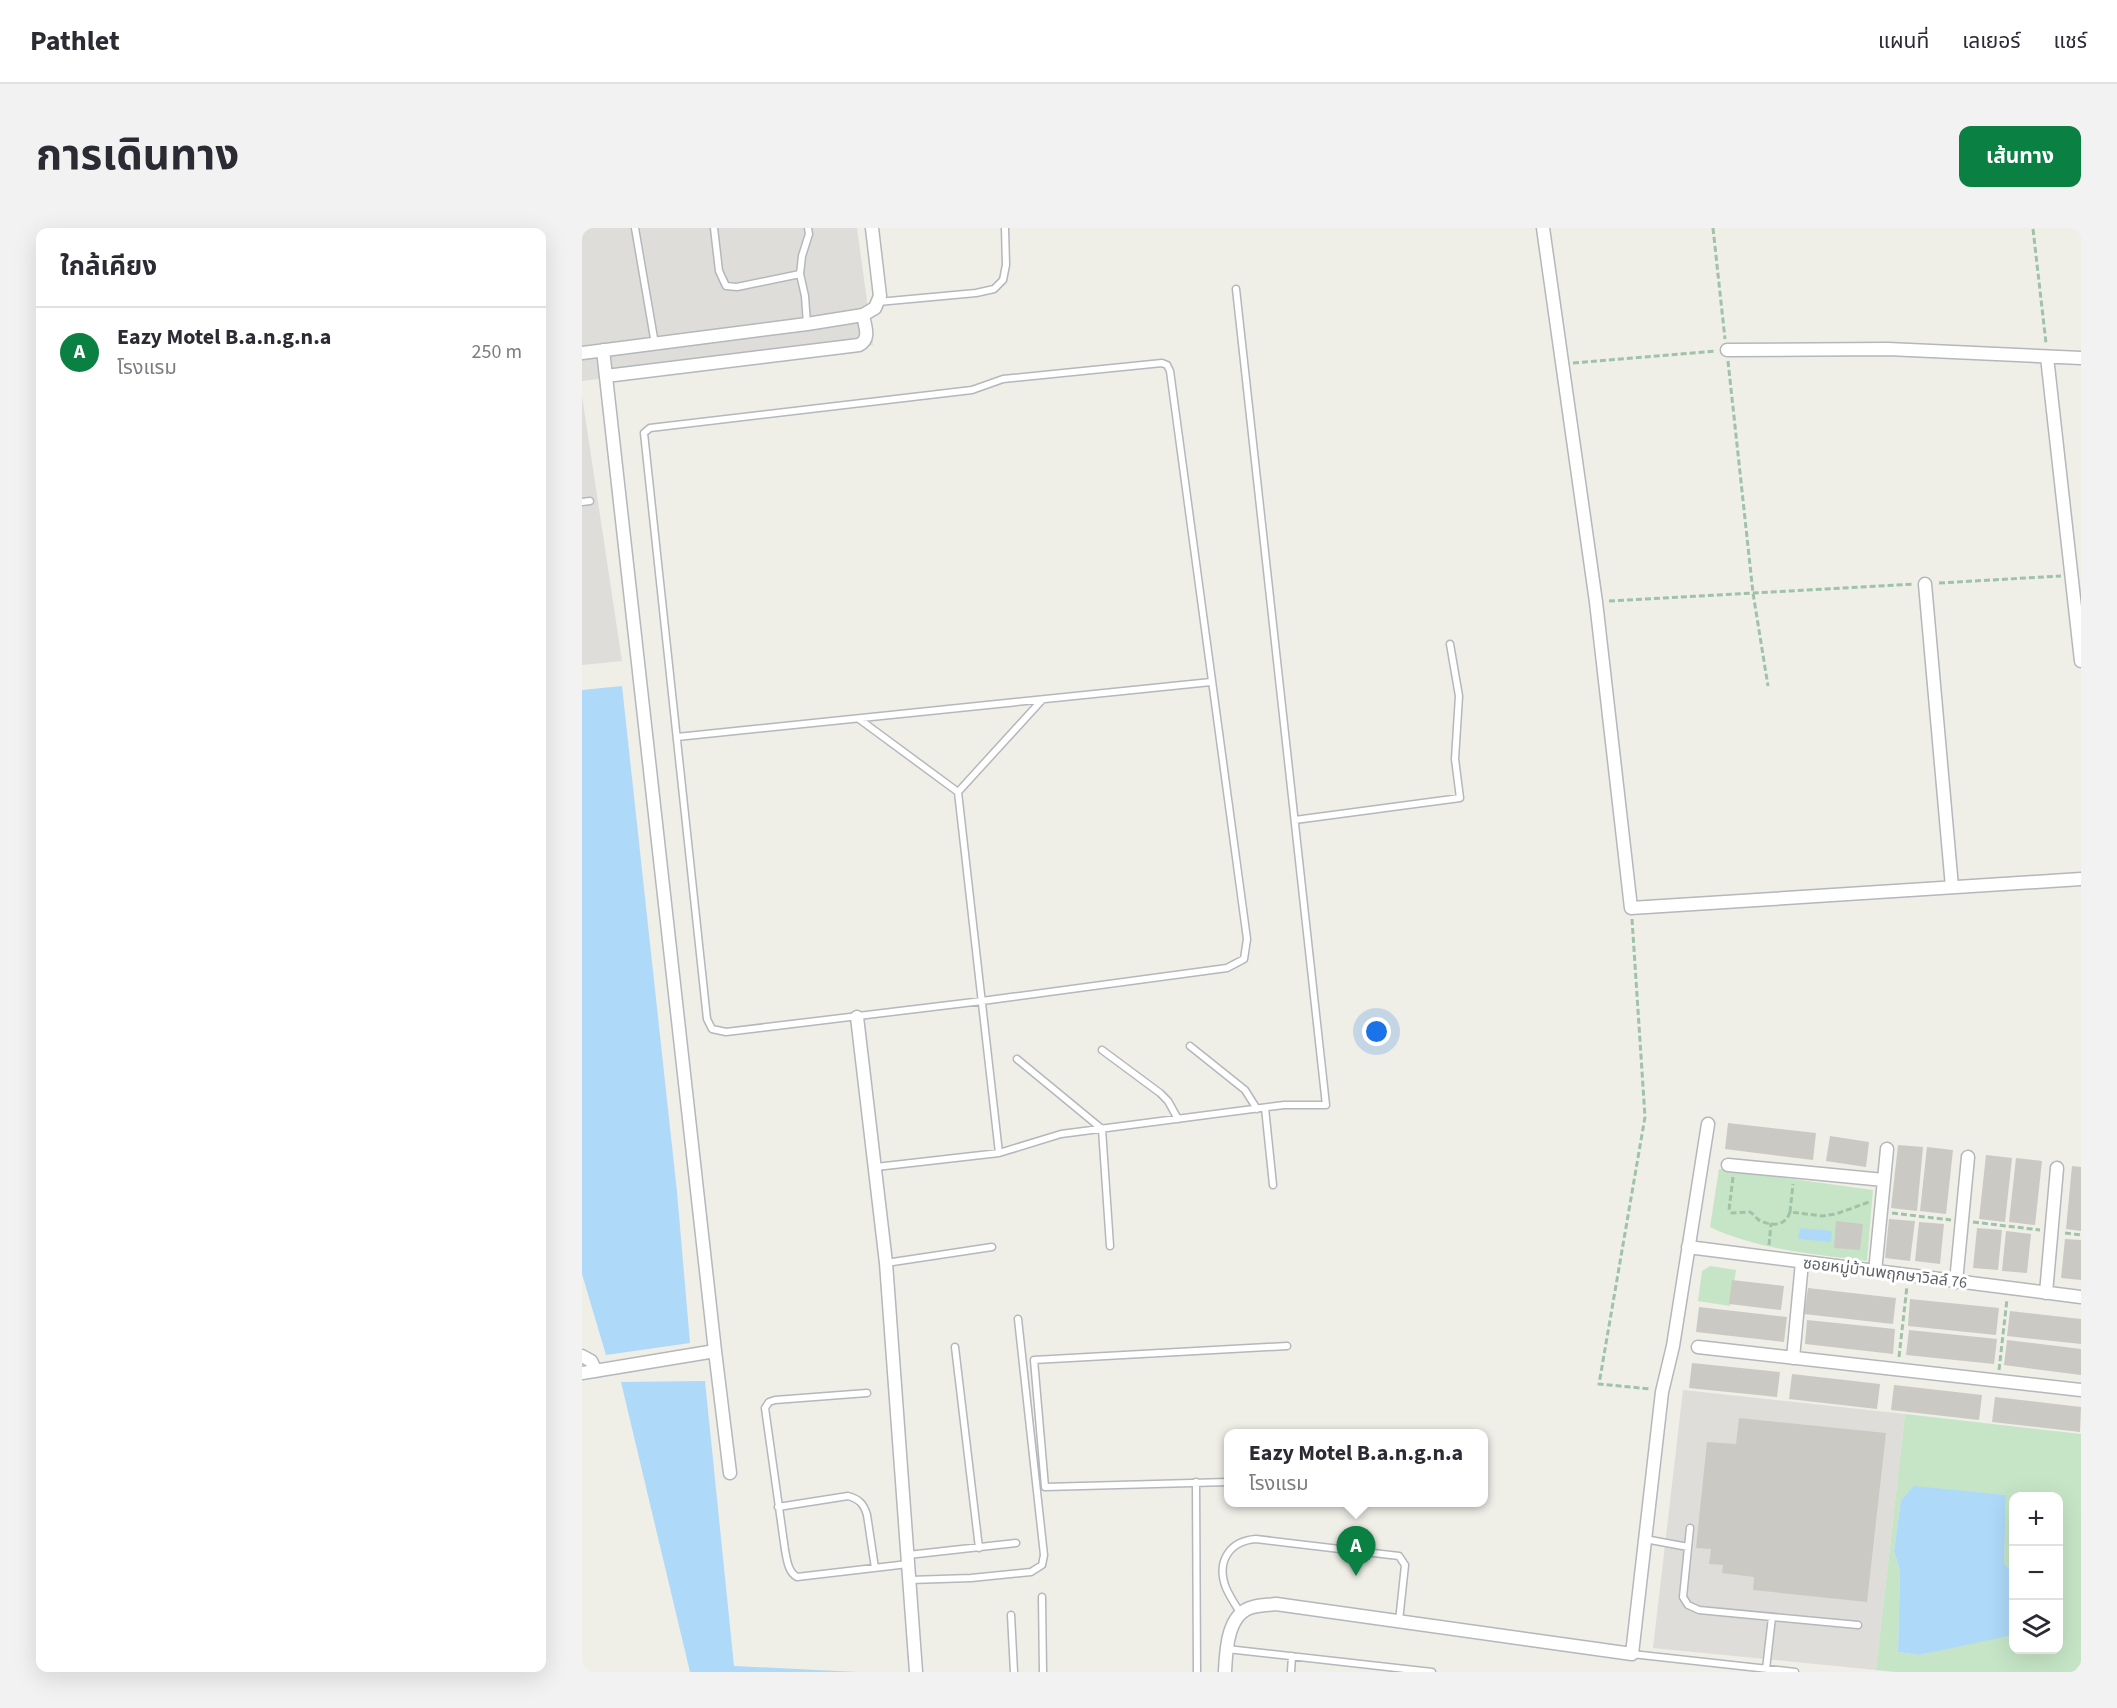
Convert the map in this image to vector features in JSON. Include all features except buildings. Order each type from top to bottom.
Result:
[{"type":"street","points":[[582,353],[863,315],[875,308],[880,296],[872,228]]},
{"type":"street","points":[[1544,228],[1561,364],[1596,602],[1631,908],[2081,879]]},
{"type":"street","points":[[606,376],[859,345],[865,342],[867,336],[863,315]]},
{"type":"street","points":[[1726,350],[1888,349],[2081,358]]},
{"type":"street","points":[[603,350],[730,1473]]},
{"type":"street","points":[[2047,357],[2076,575],[2081,661]]},
{"type":"street","points":[[1925,584],[1952,887]]},
{"type":"street","points":[[857,1017],[886,1263],[916,1672]]},
{"type":"street","points":[[1225,1672],[1227,1649],[1235,1619],[1251,1607],[1276,1604],[1632,1654],[1662,1392],[1673,1346],[1708,1124]]},
{"type":"street","points":[[1875,1272],[1887,1149]]},
{"type":"street","points":[[1956,1282],[1968,1157]]},
{"type":"street","points":[[1731,1165],[1884,1180]]},
{"type":"street","points":[[2046,1293],[2057,1168]]},
{"type":"street","name":"ซอยหมู่บ้านพฤกษาวิลล์ 76","points":[[1688,1247],[2081,1297]]},
{"type":"street","points":[[1793,1358],[1802,1262]]},
{"type":"street","points":[[1698,1347],[2081,1390]]},
{"type":"street","points":[[582,1373],[715,1351]]},
{"type":"street","points":[[582,1356],[591,1361],[596,1371]]},
{"type":"lane","points":[[635,228],[655,344]]},
{"type":"lane","points":[[714,228],[719,272],[726,286],[737,287],[800,274]]},
{"type":"lane","points":[[807,324],[805,296],[800,274],[802,256],[809,234],[808,228]]},
{"type":"lane","points":[[877,302],[976,293],[994,289],[1003,280],[1006,265],[1005,228]]},
{"type":"lane","points":[[876,1167],[999,1153],[1061,1134],[1284,1105],[1326,1105],[1236,289]]},
{"type":"lane","points":[[1162,363],[1167,365],[1170,371],[1211,682],[1247,939],[1244,959],[1227,968],[982,1001],[726,1032],[712,1029],[707,1019],[644,433],[647,430],[972,390],[1003,379],[1162,363]]},
{"type":"lane","points":[[582,502],[590,501]]},
{"type":"lane","points":[[1294,820],[1460,798],[1455,759],[1459,696],[1450,644]]},
{"type":"lane","points":[[676,737],[1211,682]]},
{"type":"lane","points":[[958,792],[1042,700]]},
{"type":"lane","points":[[859,719],[958,792],[999,1153]]},
{"type":"lane","points":[[1190,1046],[1245,1090],[1257,1109]]},
{"type":"lane","points":[[1102,1050],[1168,1101],[1178,1119]]},
{"type":"lane","points":[[1017,1059],[1102,1129],[1110,1246]]},
{"type":"lane","points":[[1265,1108],[1273,1185]]},
{"type":"lane","points":[[886,1263],[992,1247]]},
{"type":"lane","points":[[909,1580],[971,1578],[1031,1572],[1042,1565],[1044,1555],[1017,1320]]},
{"type":"lane","points":[[1224,1482],[1045,1487],[1034,1360],[1287,1346]]},
{"type":"lane","points":[[956,1347],[979,1548]]},
{"type":"lane","points":[[867,1393],[779,1399],[767,1405],[765,1416],[784,1550],[792,1574],[797,1577],[875,1568],[908,1559],[1016,1544]]},
{"type":"lane","points":[[1196,1482],[1197,1672]]},
{"type":"lane","points":[[778,1507],[839,1497],[856,1498],[865,1507],[875,1568]]},
{"type":"lane","points":[[1690,1528],[1683,1597],[1688,1605],[1699,1610],[1858,1625]]},
{"type":"lane","points":[[1241,1614],[1226,1587],[1225,1561],[1233,1546],[1256,1539],[1400,1556],[1405,1565],[1399,1622]]},
{"type":"lane","points":[[1645,1539],[1688,1547]]},
{"type":"lane","points":[[1042,1597],[1043,1672]]},
{"type":"lane","points":[[1011,1615],[1014,1672]]},
{"type":"lane","points":[[1766,1669],[1772,1617]]},
{"type":"lane","points":[[1227,1649],[1432,1672]]},
{"type":"lane","points":[[1632,1654],[1795,1672]]},
{"type":"lane","points":[[1291,1672],[1292,1656]]},
{"type":"path","points":[[1713,228],[1754,593],[1768,686]]},
{"type":"path","points":[[2033,230],[2047,357]]},
{"type":"path","points":[[1561,364],[1726,350]]},
{"type":"path","points":[[1596,602],[2076,575]]},
{"type":"path","points":[[1631,908],[1645,1117],[1599,1384],[1647,1388],[1662,1392]]},
{"type":"path","points":[[1731,1165],[1729,1210],[1732,1213],[1750,1212],[1759,1221],[1771,1223],[1782,1224],[1788,1220],[1791,1212],[1795,1171]]},
{"type":"path","points":[[1791,1212],[1822,1216],[1836,1214],[1882,1198]]},
{"type":"path","points":[[1881,1212],[2081,1235]]},
{"type":"path","points":[[1767,1258],[1771,1223]]},
{"type":"path","points":[[1898,1370],[1908,1275]]},
{"type":"path","points":[[1998,1381],[2008,1288]]},
{"type":"shaded area","points":[[582,228],[857,228],[873,345],[582,381]]},
{"type":"shaded area","points":[[582,396],[622,661],[582,665]]},
{"type":"shaded area","points":[[1683,1390],[1905,1414],[1876,1670],[1653,1648]]},
{"type":"green space","points":[[1719,1169],[1873,1190],[1867,1261],[1766,1246],[1710,1227]]},
{"type":"green space","points":[[1710,1266],[1736,1270],[1730,1306],[1698,1301],[1702,1271]]},
{"type":"green space","points":[[1905,1414],[2081,1434],[2081,1663],[2074,1672],[1895,1672],[1876,1670]],"holes":[[[1914,1487],[2006,1495],[2004,1563],[2009,1569],[2009,1492],[2063,1492],[2063,1654],[2009,1654],[2009,1635],[1919,1655],[1898,1652],[1900,1571],[1894,1551],[1901,1500]]]},
{"type":"water","points":[[622,686],[677,1192],[690,1343],[606,1355],[582,1274],[582,690]]},
{"type":"water","points":[[1800,1228],[1832,1231],[1831,1242],[1798,1239]]},
{"type":"water","points":[[705,1381],[734,1666],[857,1672],[690,1672],[621,1382]]},
{"type":"water","points":[[1914,1486],[2006,1495],[2004,1563],[2009,1569],[2009,1636],[1919,1655],[1898,1652],[1900,1571],[1894,1551],[1901,1500]]},
{"type":"place","name":"Eazy Motel B.a.n.g.n.a","points":[[1356,1576]]}]
